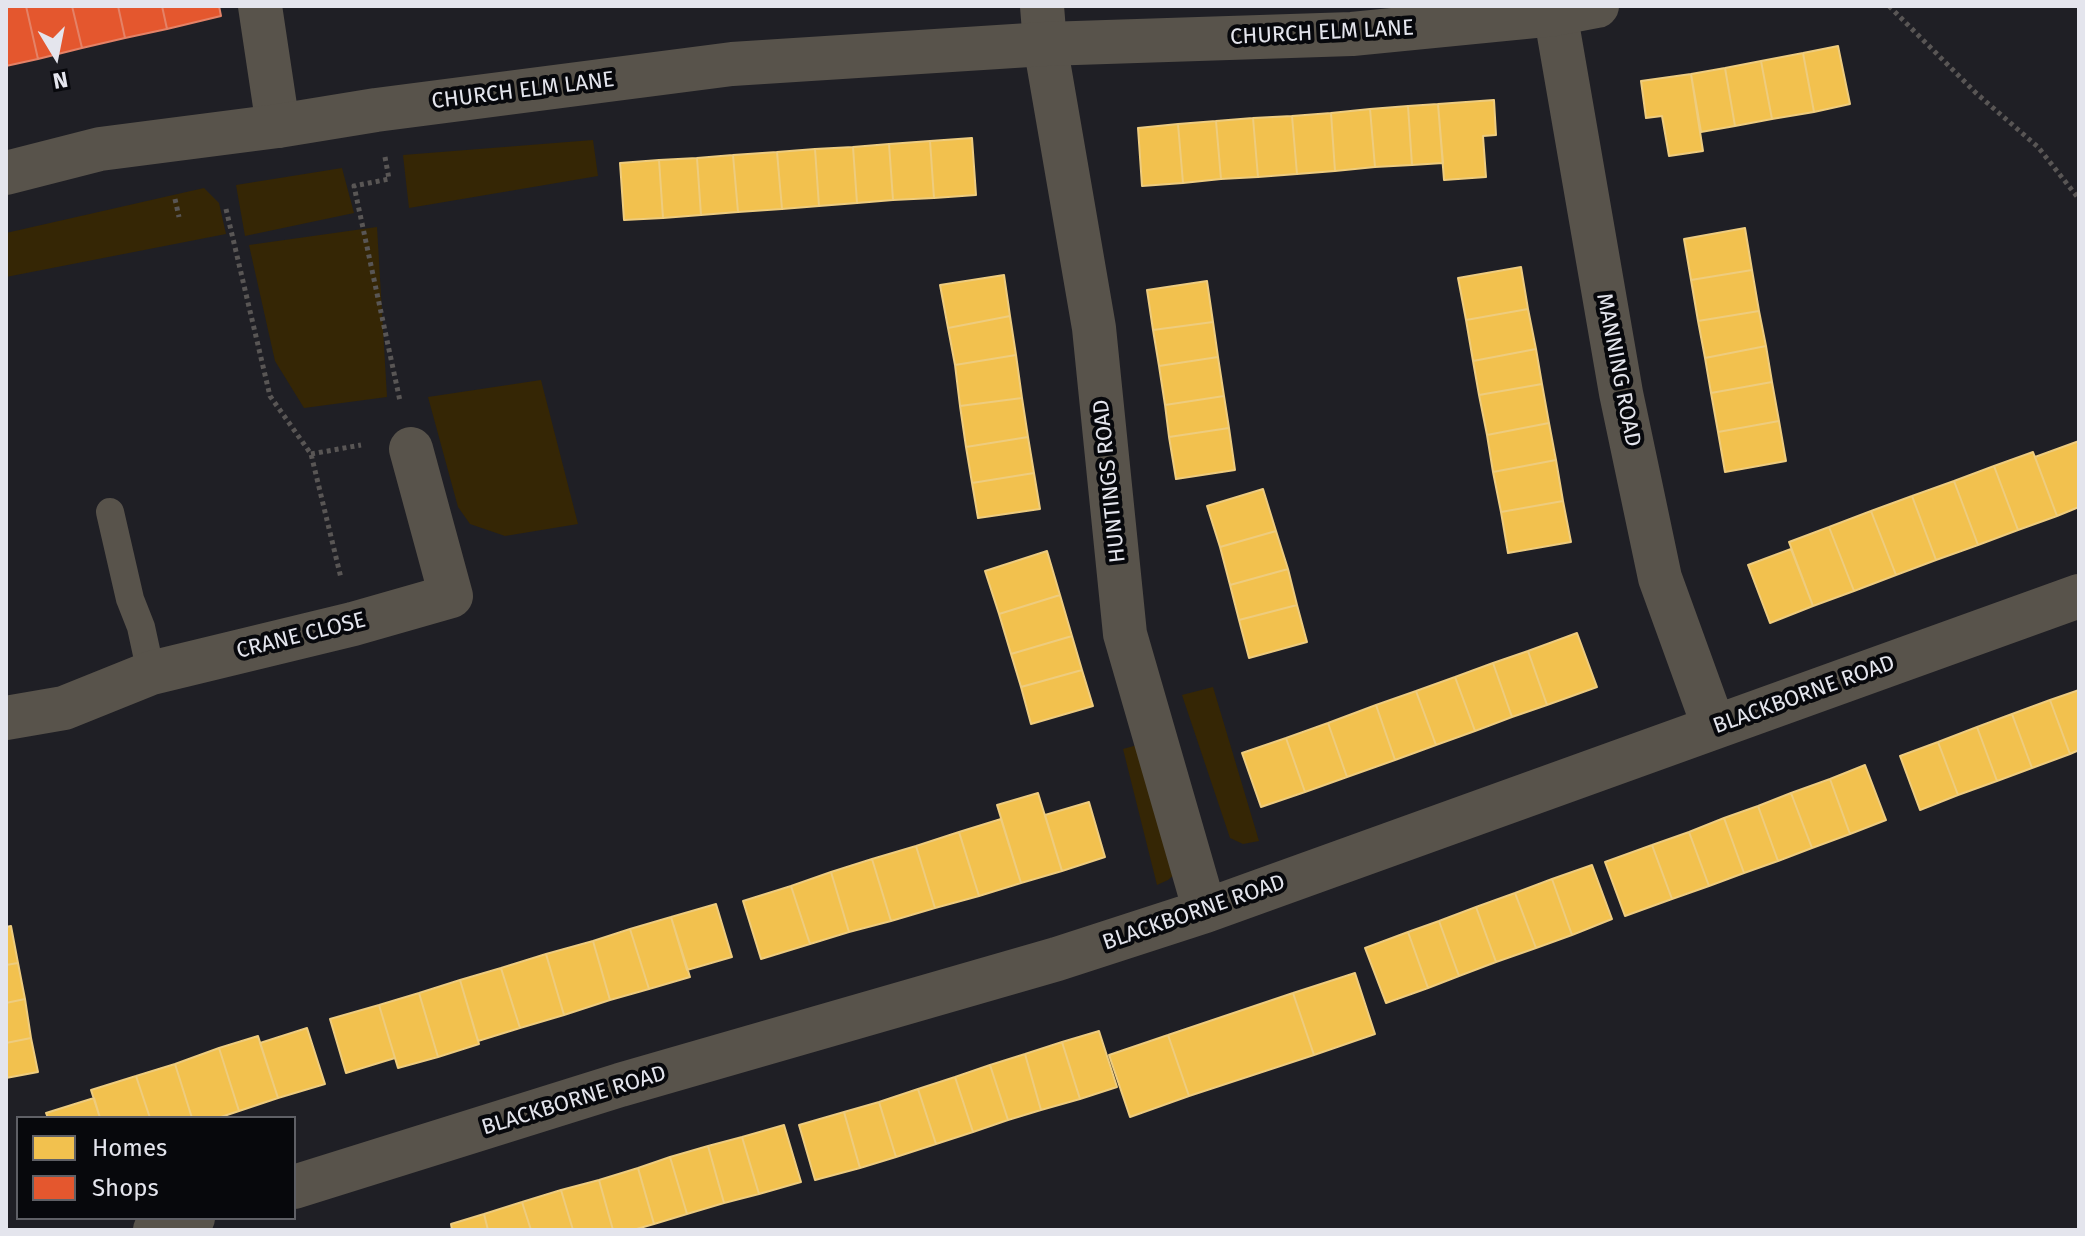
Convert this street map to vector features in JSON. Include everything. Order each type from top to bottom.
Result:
[{"type":"street","points":[[260,6],[278,126]]},
{"type":"street","name":"CHURCH ELM LANE","points":[[6,173],[100,149],[376,110],[1044,25],[1352,34],[1597,6]]},
{"type":"street","name":"MANNING ROAD","points":[[1554,10],[1621,393],[1660,578],[1714,727]]},
{"type":"street","name":"HUNTINGS ROAD","points":[[1044,25],[1094,328],[1125,634],[1205,911]]},
{"type":"street","name":"CRANE CLOSE","points":[[6,718],[64,708],[151,673],[353,624],[451,596],[411,449]]},
{"type":"street","name":"BLACKBORNE ROAD","points":[[296,1186],[620,1085],[1057,959],[1205,911],[2079,596]]},
{"type":"street","points":[[155,1230],[187,1220]]},
{"type":"lane","points":[[110,512],[151,673]]},
{"type":"path","points":[[1889,6],[1976,93],[2038,147],[2079,199]]},
{"type":"path","points":[[354,186],[402,407]]},
{"type":"path","points":[[175,199],[179,217]]},
{"type":"path","points":[[226,209],[270,396],[311,454],[353,624]]},
{"type":"shaded area","points":[[593,140],[598,176],[409,208],[403,155]]},
{"type":"shaded area","points":[[342,168],[354,213],[245,236],[236,185]]},
{"type":"shaded area","points":[[204,188],[219,203],[226,234],[6,277],[6,233]]},
{"type":"shaded area","points":[[377,227],[387,397],[304,408],[275,361],[249,245]]},
{"type":"shaded area","points":[[541,380],[578,524],[505,536],[470,524],[458,507],[428,397]]},
{"type":"shaded area","points":[[1213,687],[1259,841],[1243,844],[1230,838],[1182,695]]},
{"type":"shaded area","points":[[1148,742],[1178,871],[1157,885],[1123,749]]},
{"type":"building: Homes","points":[[1838,46],[1850,104],[1814,112],[1803,53]]},
{"type":"building: Homes","points":[[1803,53],[1814,112],[1772,119],[1761,61]]},
{"type":"building: Homes","points":[[1761,61],[1772,119],[1735,126],[1725,68]]},
{"type":"building: Homes","points":[[1725,68],[1735,126],[1701,132],[1691,74]]},
{"type":"building: Homes","points":[[1691,74],[1703,151],[1669,156],[1662,116],[1646,118],[1641,81]]},
{"type":"building: Homes","points":[[1494,100],[1496,135],[1483,136],[1486,177],[1444,180],[1438,104]]},
{"type":"building: Homes","points":[[1438,104],[1443,163],[1412,165],[1408,106]]},
{"type":"building: Homes","points":[[1408,106],[1412,165],[1375,167],[1370,109]]},
{"type":"building: Homes","points":[[1370,109],[1375,167],[1335,171],[1331,113]]},
{"type":"building: Homes","points":[[1331,113],[1335,171],[1297,174],[1292,116]]},
{"type":"building: Homes","points":[[1292,116],[1297,174],[1258,177],[1253,118]]},
{"type":"building: Homes","points":[[1253,118],[1258,177],[1221,179],[1216,121]]},
{"type":"building: Homes","points":[[1216,121],[1221,179],[1183,183],[1178,124]]},
{"type":"building: Homes","points":[[1178,124],[1183,183],[1142,186],[1138,128]]},
{"type":"building: Homes","points":[[972,138],[976,195],[934,198],[930,141]]},
{"type":"building: Homes","points":[[930,141],[934,198],[893,200],[889,144]]},
{"type":"building: Homes","points":[[889,144],[893,200],[857,203],[853,147]]},
{"type":"building: Homes","points":[[853,147],[857,203],[819,206],[815,149]]},
{"type":"building: Homes","points":[[815,149],[819,206],[782,209],[777,152]]},
{"type":"building: Homes","points":[[777,152],[782,209],[738,212],[733,155]]},
{"type":"building: Homes","points":[[733,155],[738,212],[701,215],[697,158]]},
{"type":"building: Homes","points":[[697,158],[701,215],[663,218],[659,160]]},
{"type":"building: Homes","points":[[659,160],[663,218],[624,220],[620,163]]},
{"type":"building: Homes","points":[[1745,228],[1752,270],[1691,280],[1684,239]]},
{"type":"building: Homes","points":[[1521,267],[1528,309],[1466,320],[1458,278]]},
{"type":"building: Homes","points":[[1752,270],[1759,311],[1698,321],[1691,280]]},
{"type":"building: Homes","points":[[1004,275],[1010,316],[948,328],[940,285]]},
{"type":"building: Homes","points":[[1207,281],[1213,322],[1153,330],[1147,290]]},
{"type":"building: Homes","points":[[1528,309],[1536,349],[1473,361],[1466,320]]},
{"type":"building: Homes","points":[[1759,311],[1766,346],[1705,358],[1698,321]]},
{"type":"building: Homes","points":[[1010,316],[1016,355],[955,365],[948,328]]},
{"type":"building: Homes","points":[[1213,322],[1218,357],[1159,366],[1153,330]]},
{"type":"building: Homes","points":[[1766,346],[1772,382],[1711,393],[1705,358]]},
{"type":"building: Homes","points":[[1536,349],[1542,384],[1479,395],[1473,361]]},
{"type":"building: Homes","points":[[1016,355],[1022,398],[960,406],[955,365]]},
{"type":"building: Homes","points":[[1218,357],[1224,396],[1165,405],[1159,366]]},
{"type":"building: Homes","points":[[1772,382],[1779,421],[1718,432],[1711,393]]},
{"type":"building: Homes","points":[[1542,384],[1549,423],[1487,435],[1479,395]]},
{"type":"building: Homes","points":[[1224,396],[1229,428],[1169,437],[1165,405]]},
{"type":"building: Homes","points":[[1022,398],[1028,437],[966,447],[960,406]]},
{"type":"building: Homes","points":[[1779,421],[1786,461],[1725,472],[1718,432]]},
{"type":"building: Homes","points":[[1549,423],[1556,460],[1493,472],[1487,435]]},
{"type":"building: Homes","points":[[1229,428],[1235,470],[1176,479],[1169,437]]},
{"type":"building: Homes","points":[[1028,437],[1034,473],[972,483],[966,447]]},
{"type":"building: Homes","points":[[2079,441],[2079,507],[2057,516],[2035,457]]},
{"type":"building: Homes","points":[[2033,452],[2057,516],[2018,530],[1994,466]]},
{"type":"building: Homes","points":[[1556,460],[1563,501],[1501,512],[1493,472]]},
{"type":"building: Homes","points":[[1994,466],[2018,530],[1978,545],[1954,481]]},
{"type":"building: Homes","points":[[1034,473],[1040,509],[978,518],[972,483]]},
{"type":"building: Homes","points":[[1954,481],[1978,545],[1936,560],[1912,496]]},
{"type":"building: Homes","points":[[1263,489],[1276,531],[1220,547],[1207,506]]},
{"type":"building: Homes","points":[[1912,496],[1936,560],[1896,575],[1871,511]]},
{"type":"building: Homes","points":[[1563,501],[1571,542],[1508,553],[1501,512]]},
{"type":"building: Homes","points":[[1871,511],[1896,575],[1854,591],[1829,527]]},
{"type":"building: Homes","points":[[1829,527],[1854,591],[1813,606],[1789,542]]},
{"type":"building: Homes","points":[[1276,531],[1288,569],[1230,585],[1220,547]]},
{"type":"building: Homes","points":[[1791,549],[1813,606],[1770,623],[1748,565]]},
{"type":"building: Homes","points":[[1047,551],[1060,595],[999,614],[985,571]]},
{"type":"building: Homes","points":[[1288,569],[1297,605],[1239,620],[1230,585]]},
{"type":"building: Homes","points":[[1060,595],[1072,636],[1011,654],[999,614]]},
{"type":"building: Homes","points":[[1297,605],[1307,642],[1249,658],[1239,620]]},
{"type":"building: Homes","points":[[1577,633],[1597,687],[1547,705],[1528,651]]},
{"type":"building: Homes","points":[[1072,636],[1082,670],[1021,687],[1011,654]]},
{"type":"building: Homes","points":[[1528,651],[1547,705],[1512,717],[1493,663]]},
{"type":"building: Homes","points":[[1493,663],[1512,717],[1475,731],[1455,677]]},
{"type":"building: Homes","points":[[1082,670],[1093,706],[1031,724],[1021,687]]},
{"type":"building: Homes","points":[[1455,677],[1475,731],[1436,745],[1416,691]]},
{"type":"building: Homes","points":[[2079,690],[2079,750],[2070,754],[2050,700]]},
{"type":"building: Homes","points":[[1416,691],[1436,745],[1395,760],[1376,705]]},
{"type":"building: Homes","points":[[2050,700],[2070,754],[2032,768],[2012,714]]},
{"type":"building: Homes","points":[[1376,705],[1395,760],[1347,777],[1328,723]]},
{"type":"building: Homes","points":[[2012,714],[2032,768],[1997,781],[1977,727]]},
{"type":"building: Homes","points":[[1328,723],[1347,777],[1305,792],[1286,738]]},
{"type":"building: Homes","points":[[1977,727],[1997,781],[1958,795],[1938,742]]},
{"type":"building: Homes","points":[[1286,738],[1305,792],[1261,807],[1242,753]]},
{"type":"building: Homes","points":[[1938,742],[1958,795],[1920,810],[1900,756]]},
{"type":"building: Homes","points":[[1865,765],[1886,820],[1850,834],[1830,779]]},
{"type":"building: Homes","points":[[1830,779],[1850,834],[1812,848],[1791,793]]},
{"type":"building: Homes","points":[[1038,793],[1062,871],[1021,883],[997,805]]},
{"type":"building: Homes","points":[[1791,793],[1812,848],[1778,861],[1758,806]]},
{"type":"building: Homes","points":[[1089,802],[1105,857],[1062,871],[1045,815]]},
{"type":"building: Homes","points":[[1758,806],[1778,861],[1744,873],[1724,818]]},
{"type":"building: Homes","points":[[1724,818],[1744,873],[1709,886],[1689,832]]},
{"type":"building: Homes","points":[[1001,819],[1021,883],[979,896],[959,832]]},
{"type":"building: Homes","points":[[959,832],[979,896],[935,908],[916,846]]},
{"type":"building: Homes","points":[[1689,832],[1709,886],[1672,899],[1652,845]]},
{"type":"building: Homes","points":[[1652,845],[1672,899],[1625,916],[1605,862]]},
{"type":"building: Homes","points":[[916,846],[935,908],[891,921],[872,859]]},
{"type":"building: Homes","points":[[872,859],[891,921],[849,932],[831,872]]},
{"type":"building: Homes","points":[[1592,865],[1612,919],[1572,935],[1552,879]]},
{"type":"building: Homes","points":[[831,872],[849,932],[810,944],[791,886]]},
{"type":"building: Homes","points":[[1552,879],[1572,935],[1536,948],[1515,893]]},
{"type":"building: Homes","points":[[791,886],[810,944],[761,959],[743,901]]},
{"type":"building: Homes","points":[[1515,893],[1536,948],[1496,962],[1476,907]]},
{"type":"building: Homes","points":[[716,904],[732,957],[687,970],[671,917]]},
{"type":"building: Homes","points":[[1476,907],[1496,962],[1459,976],[1439,921]]},
{"type":"building: Homes","points":[[671,917],[690,977],[649,989],[630,929]]},
{"type":"building: Homes","points":[[1439,921],[1459,976],[1428,988],[1408,932]]},
{"type":"building: Homes","points":[[11,926],[18,963],[6,965],[6,927]]},
{"type":"building: Homes","points":[[630,929],[649,989],[610,1000],[593,941]]},
{"type":"building: Homes","points":[[1408,932],[1428,988],[1386,1003],[1365,948]]},
{"type":"building: Homes","points":[[593,941],[610,1000],[564,1015],[546,954]]},
{"type":"building: Homes","points":[[546,954],[564,1015],[520,1028],[501,968]]},
{"type":"building: Homes","points":[[18,963],[25,999],[6,1003],[6,965]]},
{"type":"building: Homes","points":[[501,968],[520,1028],[478,1041],[460,980]]},
{"type":"building: Homes","points":[[1355,973],[1375,1034],[1314,1055],[1293,993]]},
{"type":"building: Homes","points":[[460,980],[479,1044],[438,1057],[419,993]]},
{"type":"building: Homes","points":[[419,993],[438,1057],[398,1068],[379,1005]]},
{"type":"building: Homes","points":[[1293,993],[1314,1055],[1189,1096],[1168,1035]]},
{"type":"building: Homes","points":[[25,999],[31,1038],[6,1043],[6,1003]]},
{"type":"building: Homes","points":[[379,1005],[395,1058],[346,1073],[330,1019]]},
{"type":"building: Homes","points":[[307,1028],[325,1084],[278,1098],[260,1043]]},
{"type":"building: Homes","points":[[1099,1031],[1117,1087],[1080,1099],[1062,1042]]},
{"type":"building: Homes","points":[[1168,1035],[1189,1096],[1130,1117],[1109,1055]]},
{"type":"building: Homes","points":[[258,1036],[278,1098],[239,1111],[219,1048]]},
{"type":"building: Homes","points":[[31,1038],[38,1072],[6,1078],[6,1043]]},
{"type":"building: Homes","points":[[1062,1042],[1080,1099],[1041,1110],[1025,1054]]},
{"type":"building: Homes","points":[[219,1048],[239,1111],[224,1116],[191,1116],[175,1064]]},
{"type":"building: Homes","points":[[1025,1054],[1041,1110],[1008,1120],[990,1065]]},
{"type":"building: Homes","points":[[175,1064],[191,1116],[149,1116],[136,1076]]},
{"type":"building: Homes","points":[[990,1065],[1008,1120],[973,1132],[955,1077]]},
{"type":"building: Homes","points":[[136,1076],[149,1116],[99,1116],[91,1090]]},
{"type":"building: Homes","points":[[955,1077],[973,1132],[936,1144],[918,1089]]},
{"type":"building: Homes","points":[[918,1089],[936,1144],[896,1157],[879,1102]]},
{"type":"building: Homes","points":[[94,1098],[99,1116],[47,1116],[46,1113]]},
{"type":"building: Homes","points":[[879,1102],[896,1157],[860,1168],[844,1112]]},
{"type":"building: Homes","points":[[844,1112],[860,1168],[815,1180],[799,1125]]},
{"type":"building: Homes","points":[[784,1125],[801,1182],[759,1194],[742,1137]]},
{"type":"building: Homes","points":[[742,1137],[759,1194],[724,1203],[708,1146]]},
{"type":"building: Homes","points":[[708,1146],[724,1203],[687,1214],[670,1157]]},
{"type":"building: Homes","points":[[670,1157],[687,1214],[654,1224],[638,1168]]},
{"type":"building: Homes","points":[[638,1168],[654,1224],[633,1230],[613,1230],[599,1180]]},
{"type":"building: Homes","points":[[599,1180],[613,1230],[573,1230],[561,1190]]},
{"type":"building: Homes","points":[[561,1190],[573,1230],[531,1230],[522,1202]]},
{"type":"building: Homes","points":[[522,1202],[531,1230],[488,1230],[484,1214]]},
{"type":"building: Homes","points":[[484,1214],[488,1230],[452,1230],[451,1224]]},
{"type":"building: Shops","points":[[6,6],[26,6],[38,59],[6,66]]},
{"type":"building: Shops","points":[[26,6],[72,6],[82,48],[38,59]]},
{"type":"building: Shops","points":[[72,6],[118,6],[125,38],[82,48]]},
{"type":"building: Shops","points":[[118,6],[162,6],[167,29],[125,38]]},
{"type":"building: Shops","points":[[162,6],[219,6],[221,16],[167,29]]}]
